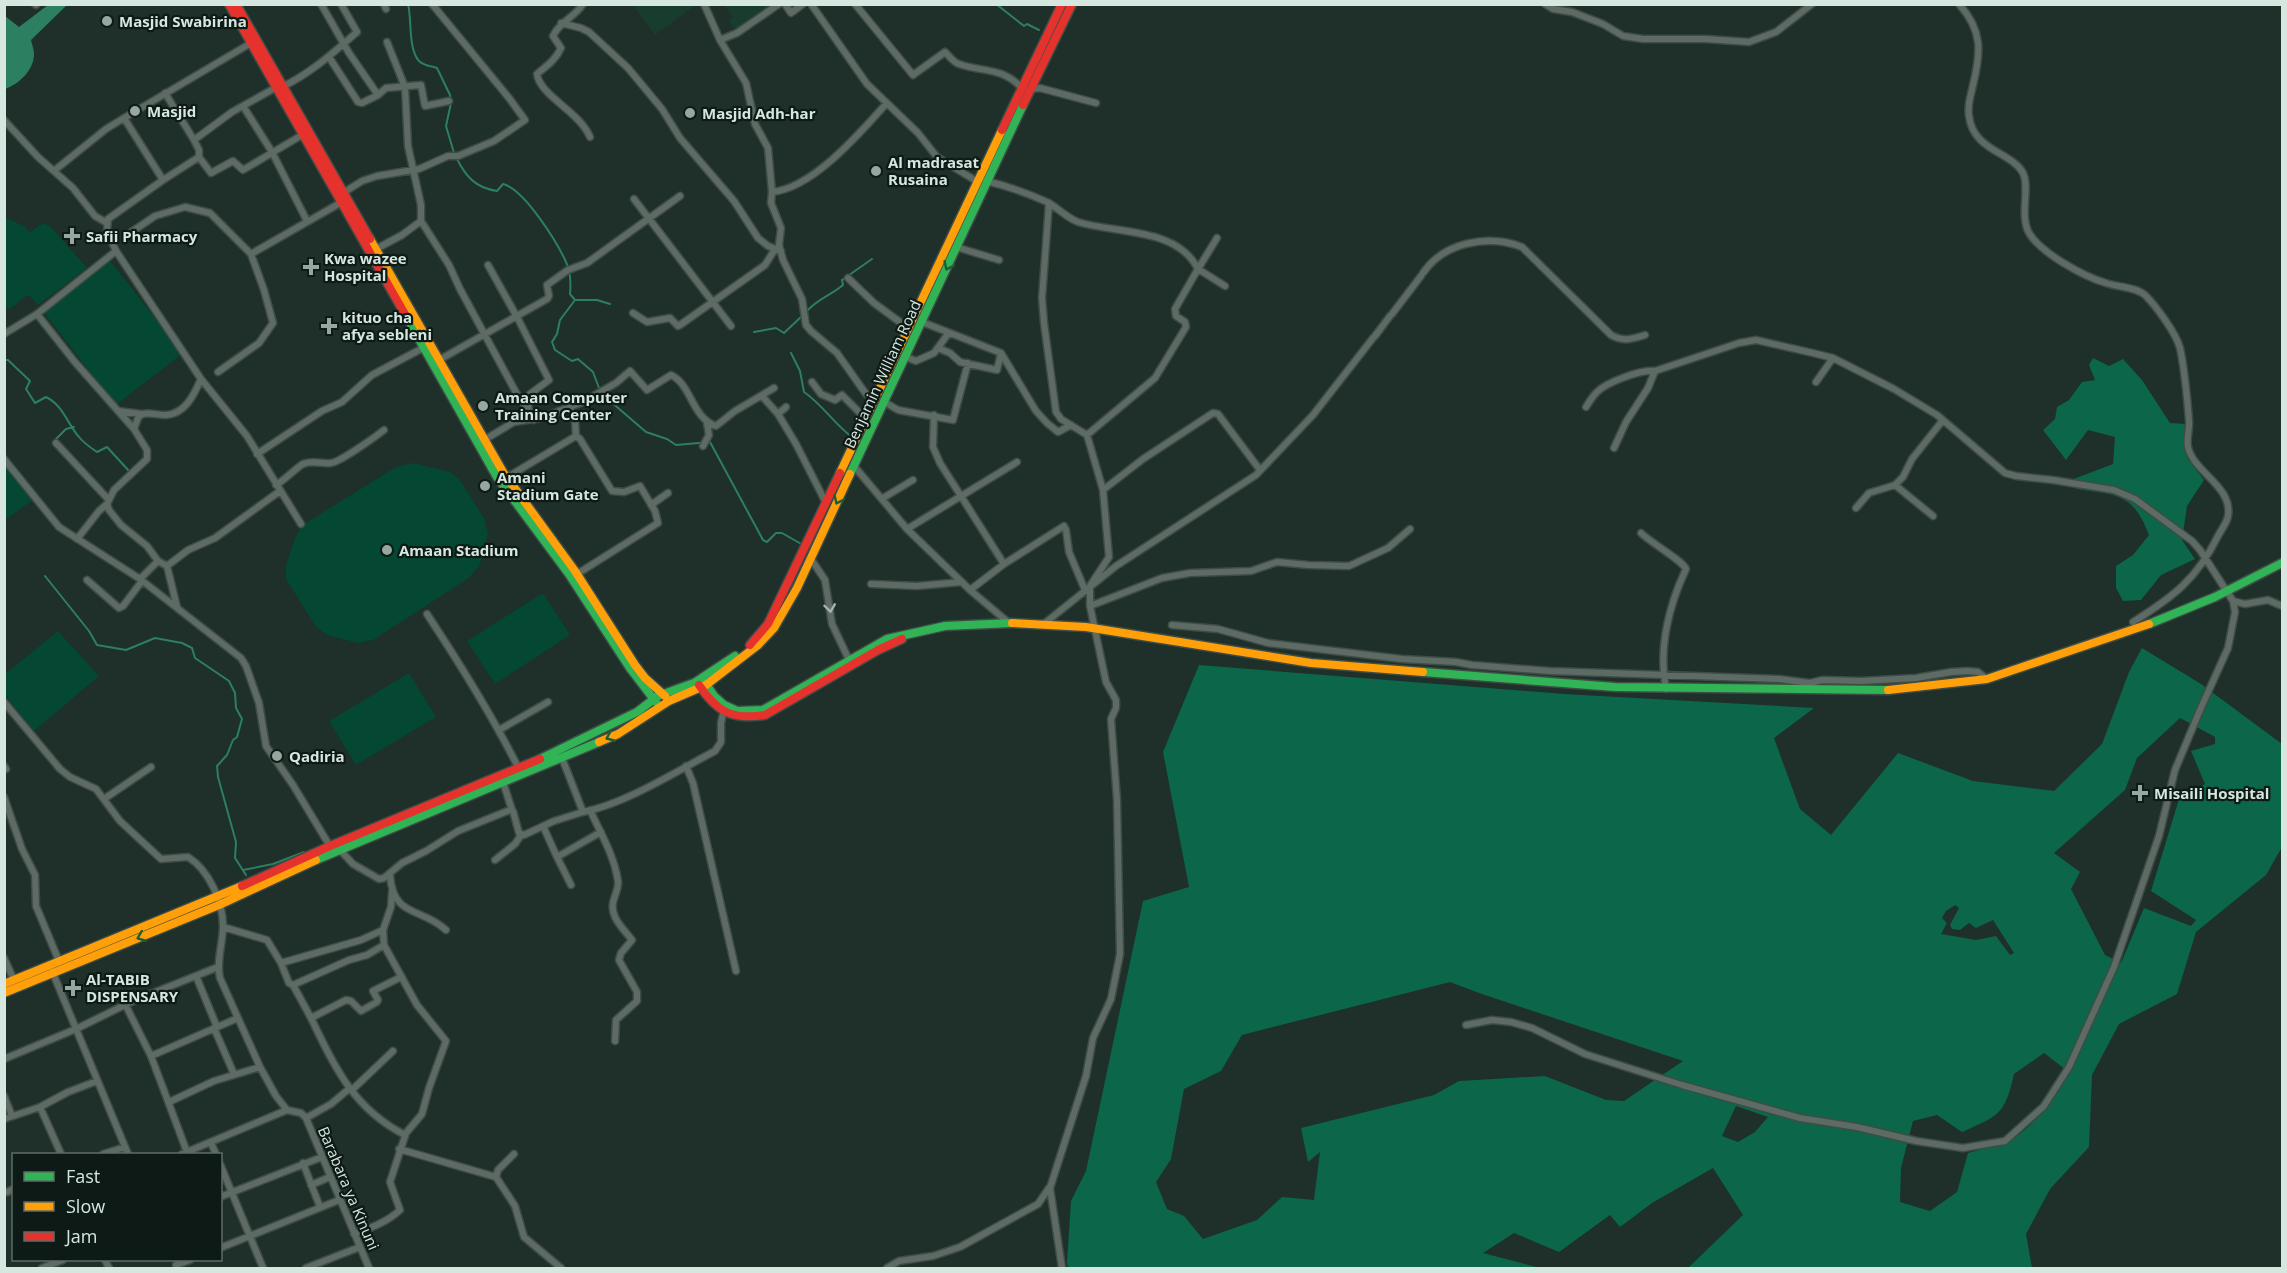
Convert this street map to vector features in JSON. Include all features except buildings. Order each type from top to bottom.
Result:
[{"type":"main road","points":[[229,4],[342,197],[423,348],[504,480],[630,668],[660,706]]},
{"type":"main road","points":[[236,4],[302,135],[376,249],[484,440],[504,480],[577,574],[635,665],[666,698]]},
{"type":"main road","name":"Benjamin William Road","points":[[1027,89],[1062,4]]},
{"type":"main road","name":"Benjamin William Road","points":[[334,849],[519,769],[637,712],[653,699],[666,698],[701,683],[758,645],[774,628],[811,559],[854,466],[908,328],[1072,4]]},
{"type":"main road","name":"Benjamin William Road","points":[[701,683],[743,652],[768,624],[809,543],[868,416],[906,357],[957,247],[982,182]]},
{"type":"main road","points":[[701,683],[724,709],[747,719],[765,715],[850,662],[919,632],[945,626],[1044,623],[1094,628],[1311,663],[1604,687],[1883,691],[1987,679],[2148,626],[2249,582],[2283,562]]},
{"type":"main road","name":"Benjamin William Road","points":[[334,849],[618,734],[660,706],[666,698]]},
{"type":"main road","points":[[4,993],[51,969],[218,901],[334,849]]},
{"type":"main road","points":[[4,984],[51,969],[59,961],[218,901]]},
{"type":"street","points":[[321,4],[378,95]]},
{"type":"street","points":[[194,140],[243,106],[299,79],[357,32],[341,4]]},
{"type":"street","points":[[251,254],[307,221],[362,181],[413,170],[448,156],[456,157],[494,141],[525,119],[432,4]]},
{"type":"street","points":[[583,4],[575,15],[561,23],[553,36],[561,48],[551,64],[537,74],[537,78],[554,99],[564,105],[585,125],[590,137]]},
{"type":"street","points":[[633,313],[650,323],[670,318],[678,326],[765,265],[778,250],[781,228],[771,203],[768,148],[755,123],[748,90],[720,40],[704,4]]},
{"type":"street","points":[[720,40],[737,33],[779,4]]},
{"type":"street","points":[[785,4],[791,13],[803,4]]},
{"type":"street","points":[[811,4],[867,84],[918,133],[937,157],[982,182],[1016,188],[1049,203],[1077,221],[1146,234],[1175,246],[1186,254],[1198,269],[1225,286]]},
{"type":"street","points":[[855,4],[913,75],[945,52],[960,65],[999,71],[1027,89],[1040,88],[1096,103]]},
{"type":"street","points":[[1545,4],[1553,9],[1572,12],[1603,24],[1623,36],[1643,39],[1749,42],[1776,32],[1812,4]]},
{"type":"street","points":[[1959,4],[1974,24],[1978,40],[1979,53],[1969,100],[1968,116],[1971,125],[1984,144],[2018,165],[2024,175],[2025,221],[2029,232],[2041,248],[2056,259],[2103,282],[2143,293],[2159,313],[2180,346],[2190,423],[2188,447],[2194,460],[2218,486],[2226,501],[2228,517],[2206,559],[2187,582],[2164,602],[2133,622]]},
{"type":"street","points":[[561,23],[589,32],[628,68],[662,109],[680,138],[734,201],[758,238],[778,250],[802,299],[806,325],[837,353],[866,393],[898,410],[953,420],[968,363]]},
{"type":"street","points":[[387,42],[405,87],[406,123],[421,205],[421,221],[449,265],[485,336],[519,398],[528,408],[534,420]]},
{"type":"street","points":[[55,170],[124,118],[251,43]]},
{"type":"street","points":[[329,57],[358,102],[362,103],[386,88],[422,85],[425,106],[449,101]]},
{"type":"street","points":[[165,93],[194,140],[199,150],[199,157],[213,173],[233,161],[243,170],[302,135]]},
{"type":"street","points":[[772,192],[784,191],[793,187],[828,163],[847,147],[886,104]]},
{"type":"street","points":[[243,106],[272,152],[307,221]]},
{"type":"street","points":[[124,118],[163,180]]},
{"type":"street","points":[[4,120],[38,157],[74,188],[95,216],[107,223]]},
{"type":"street","points":[[199,157],[108,219],[109,237],[201,379],[247,436],[301,524]]},
{"type":"street","points":[[439,360],[547,299],[549,296],[546,286],[569,270],[587,263],[680,196]]},
{"type":"street","points":[[634,199],[731,326]]},
{"type":"street","points":[[1049,203],[1044,265],[1044,323],[1056,412],[1061,419],[1087,435],[1103,490],[1108,557],[1087,588]]},
{"type":"street","points":[[130,233],[155,216],[185,207],[210,213],[251,254],[273,323],[259,344],[218,372]]},
{"type":"street","points":[[376,249],[402,236],[421,221]]},
{"type":"street","points":[[1087,435],[1155,378],[1170,356],[1186,324],[1176,316],[1174,309],[1218,238]]},
{"type":"street","points":[[1044,623],[1116,566],[1260,470],[1313,415],[1430,263],[1452,248],[1476,242],[1505,241],[1522,247],[1611,335],[1619,340],[1629,340],[1645,335]]},
{"type":"street","points":[[957,247],[999,260]]},
{"type":"street","points":[[4,334],[37,314],[116,251]]},
{"type":"street","points":[[488,265],[549,380],[530,394],[528,408]]},
{"type":"street","points":[[848,278],[874,303],[908,328]]},
{"type":"street","points":[[37,314],[134,429],[148,456],[114,490],[108,502],[77,539]]},
{"type":"street","points":[[922,322],[1001,353],[1021,388],[1047,423],[1058,432],[1071,425]]},
{"type":"street","points":[[906,357],[916,361],[934,353],[948,334]]},
{"type":"street","points":[[1466,1025],[1492,1020],[1511,1022],[1532,1028],[1584,1054],[1682,1085],[1800,1118],[1963,1148],[2005,1141],[2044,1106],[2063,1077],[2114,967],[2159,836],[2175,770],[2229,648],[2233,630],[2233,601],[2206,559],[2192,541],[2135,499],[2114,490],[2005,473],[1943,420],[1894,389],[1833,358],[1756,340],[1739,343],[1655,371],[1649,370],[1616,381],[1597,391],[1586,407]]},
{"type":"street","points":[[257,454],[322,411],[342,402],[372,375],[423,348]]},
{"type":"street","points":[[938,348],[950,353],[960,362],[997,370],[1001,353]]},
{"type":"street","points":[[1816,382],[1833,358]]},
{"type":"street","points":[[484,440],[514,422],[534,420],[570,407],[601,392],[630,371],[647,390],[671,375],[678,379],[696,410],[707,423],[709,435],[705,443]]},
{"type":"street","points":[[1614,448],[1626,422],[1648,388],[1655,371]]},
{"type":"street","points":[[117,411],[142,414],[174,413],[192,399],[201,379]]},
{"type":"street","points":[[812,382],[828,398],[835,400],[842,395],[860,413],[868,416]]},
{"type":"street","points":[[707,423],[716,426],[735,411],[774,388]]},
{"type":"street","points":[[762,396],[778,414],[796,444],[826,503]]},
{"type":"street","points":[[570,407],[575,420],[576,436],[612,491],[624,492],[640,486],[651,505],[658,524],[577,574]]},
{"type":"street","points":[[778,414],[786,407]]},
{"type":"street","points":[[1103,490],[1143,459],[1213,413],[1218,414],[1260,470]]},
{"type":"street","points":[[134,429],[142,414]]},
{"type":"street","points":[[934,415],[933,447],[940,463],[1005,564]]},
{"type":"street","points":[[1856,508],[1872,490],[1895,485],[1903,477],[1912,459],[1943,420]]},
{"type":"street","points":[[167,566],[188,550],[215,538],[278,488],[302,465],[319,461],[330,463],[343,459],[384,430]]},
{"type":"street","points":[[504,480],[576,436]]},
{"type":"street","points":[[56,443],[108,502],[120,525],[147,546],[158,561],[167,566],[177,608]]},
{"type":"street","points":[[4,459],[59,527],[141,580],[241,658],[259,703],[266,746],[334,849],[353,864],[378,879],[384,879],[402,863],[458,831],[512,810]]},
{"type":"street","points":[[907,529],[1017,462]]},
{"type":"street","points":[[854,466],[907,529],[970,590],[1009,623]]},
{"type":"street","points":[[883,498],[913,480]]},
{"type":"street","points":[[1895,485],[1933,516]]},
{"type":"street","points":[[651,505],[668,493]]},
{"type":"street","points":[[887,1269],[898,1261],[933,1256],[960,1247],[1038,1204],[1050,1188],[1086,1076],[1093,1038],[1111,999],[1120,954],[1117,800],[1111,719],[1116,708],[1116,700],[1106,682],[1087,588],[1069,552],[1064,526],[970,590]]},
{"type":"street","points":[[1090,606],[1162,578],[1190,573],[1251,571],[1277,562],[1308,566],[1349,566],[1388,548],[1410,530]]},
{"type":"street","points":[[1641,533],[1667,554],[1683,563],[1686,568],[1670,616],[1662,652],[1666,689]]},
{"type":"street","points":[[811,559],[825,580],[832,624],[850,662]]},
{"type":"street","points":[[87,580],[119,608],[123,606],[158,561]]},
{"type":"street","points":[[871,584],[917,586],[962,582]]},
{"type":"street","points":[[2233,601],[2244,604],[2268,600],[2283,606]]},
{"type":"street","points":[[427,614],[466,673],[519,769]]},
{"type":"street","points":[[1172,625],[1218,629],[1268,643],[1402,659],[1550,671],[1779,679],[1810,683],[1822,680],[1861,681],[1916,678],[1968,671],[1978,672],[1987,679]]},
{"type":"street","points":[[4,702],[60,769],[70,777],[96,789],[120,820],[161,859],[188,857],[194,860],[207,877],[218,901],[224,927],[218,967],[260,1067],[276,1096],[287,1110],[184,1153],[170,1102],[151,1056],[125,1004]]},
{"type":"street","points":[[499,730],[548,702]]},
{"type":"street","points":[[495,860],[515,844],[521,835],[628,795],[715,751],[721,742],[724,709]]},
{"type":"street","points":[[562,758],[587,811],[609,849],[619,884],[613,912],[618,923],[632,940],[621,953],[619,960],[637,992],[637,1001],[616,1020],[615,1041]]},
{"type":"street","points":[[686,766],[693,783],[735,971]]},
{"type":"street","points":[[104,799],[151,767]]},
{"type":"street","points":[[504,782],[521,835]]},
{"type":"street","points":[[4,797],[22,849],[35,875],[36,906],[59,961]]},
{"type":"street","points":[[543,826],[571,885]]},
{"type":"street","points":[[558,857],[601,832]]},
{"type":"street","points":[[354,1234],[378,1225],[400,1210],[390,1182],[405,1135],[422,1114],[446,1041],[417,1005],[384,945],[383,930],[391,907],[390,875]]},
{"type":"street","points":[[392,892],[398,901],[412,913],[432,918],[446,930]]},
{"type":"street","points":[[224,927],[267,940],[339,1073],[376,1118],[405,1135]]},
{"type":"street","points":[[281,963],[361,940],[383,930]]},
{"type":"street","points":[[293,985],[349,960],[368,955],[384,945]]},
{"type":"street","points":[[4,958],[7,970],[14,980]]},
{"type":"street","points":[[4,1059],[76,1029],[125,1004],[218,967]]},
{"type":"street","points":[[51,969],[127,1153]]},
{"type":"street","points":[[196,976],[234,1074]]},
{"type":"street","points":[[311,1018],[346,1000],[351,1001],[361,1011],[377,1002],[373,991],[401,977]]},
{"type":"street","points":[[151,1056],[238,1018]]},
{"type":"street","points":[[306,1118],[351,1089],[393,1051]]},
{"type":"street","points":[[170,1102],[214,1081],[260,1067]]},
{"type":"street","points":[[4,1119],[40,1107],[68,1092],[97,1081]]},
{"type":"street","points":[[4,1096],[12,1116]]},
{"type":"street","points":[[40,1107],[60,1153]]},
{"type":"street","name":"Barabara ya Kinuni","points":[[287,1110],[301,1113],[306,1118],[369,1269]]},
{"type":"street","points":[[211,1143],[215,1153]]},
{"type":"street","points":[[108,1153],[125,1147]]},
{"type":"street","points":[[399,1149],[496,1177],[515,1206],[524,1237],[561,1269]]},
{"type":"street","points":[[496,1177],[498,1170],[513,1154]]},
{"type":"street","points":[[222,1196],[322,1157]]},
{"type":"street","points":[[303,1163],[320,1207]]},
{"type":"street","points":[[222,1168],[263,1269]]},
{"type":"street","points":[[311,1185],[330,1178]]},
{"type":"street","points":[[1050,1188],[1062,1269]]},
{"type":"street","points":[[222,1247],[339,1200]]},
{"type":"street","points":[[306,1269],[360,1248]]},
{"type":"street","points":[[42,1269],[61,1261]]},
{"type":"shaded area","points":[[48,5],[67,5],[31,40],[34,54],[29,71],[15,84],[5,89],[5,16],[19,27]]},
{"type":"shaded area","points":[[633,5],[696,5],[655,35]]},
{"type":"shaded area","points":[[724,5],[775,5],[737,32],[729,21],[733,17]]},
{"type":"shaded area","points":[[4,217],[24,226],[30,232],[43,223],[50,226],[87,268],[38,305],[30,296],[26,296],[10,309],[5,307]]},
{"type":"shaded area","points":[[110,261],[183,353],[116,405],[44,313]]},
{"type":"shaded area","points":[[2093,358],[2109,366],[2123,359],[2142,380],[2170,423],[2185,424],[2187,458],[2204,480],[2187,506],[2182,540],[2195,559],[2161,575],[2141,600],[2123,601],[2116,588],[2116,566],[2133,555],[2149,535],[2143,521],[2137,511],[2122,499],[2113,495],[2077,489],[2071,480],[2113,464],[2115,437],[2088,430],[2066,460],[2043,430],[2055,419],[2057,407],[2069,400],[2082,382],[2095,380],[2089,365]]},
{"type":"shaded area","points":[[4,461],[33,500],[5,520],[4,520]]},
{"type":"shaded area","name":"Amaan Stadium","points":[[413,463],[450,472],[460,480],[484,518],[488,534],[480,564],[469,578],[373,640],[358,643],[327,635],[316,627],[286,579],[286,564],[296,536],[304,524],[396,467]]},
{"type":"shaded area","points":[[543,593],[570,635],[495,684],[467,641]]},
{"type":"shaded area","points":[[58,631],[99,676],[34,731],[5,695],[5,674]]},
{"type":"shaded area","points":[[2142,648],[2201,684],[2282,744],[2282,847],[2266,875],[2196,932],[2177,994],[2119,1024],[2092,1075],[2089,1147],[2050,1189],[2026,1234],[2032,1268],[1688,1268],[1743,1215],[1713,1168],[1652,1203],[1620,1227],[1610,1215],[1559,1252],[1514,1233],[1483,1253],[1540,1268],[1068,1268],[1071,1201],[1086,1171],[1143,901],[1189,887],[1163,752],[1199,665],[1564,694],[1814,708],[1774,738],[1800,809],[1831,835],[1898,753],[1973,781],[2054,791],[2102,744],[2129,672]],"holes":[[[2180,718],[2215,737],[2215,744],[2191,751],[2205,784],[2179,799],[2151,891],[2196,920],[2191,926],[2144,908],[2121,963],[2105,955],[2071,889],[2080,872],[2054,853],[2125,790],[2137,758]],[[1955,905],[1959,908],[1950,925],[1952,929],[1960,930],[1969,923],[1976,928],[1993,920],[2014,953],[2010,955],[1996,936],[1976,940],[1941,934],[1947,923],[1942,918],[1946,911]],[[1450,982],[1683,1061],[1624,1101],[1606,1100],[1545,1076],[1459,1081],[1434,1095],[1301,1128],[1308,1162],[1320,1152],[1314,1200],[1282,1197],[1257,1220],[1203,1239],[1184,1216],[1167,1209],[1156,1182],[1171,1159],[1184,1089],[1221,1071],[1242,1035]],[[2044,1053],[2070,1073],[2043,1111],[2026,1129],[2008,1141],[1968,1153],[1957,1192],[1930,1211],[1900,1202],[1901,1168],[1913,1121],[1937,1115],[1962,1132],[1984,1122],[1998,1112],[2011,1088],[2014,1074]],[[1736,1106],[1768,1117],[1755,1132],[1738,1142],[1722,1136]]]},
{"type":"shaded area","points":[[409,673],[436,717],[356,765],[329,721]]},
{"type":"waterway","points":[[408,4],[413,49],[416,56],[423,64],[437,68],[450,95],[451,103],[446,126],[454,153]]},
{"type":"waterway","points":[[996,4],[1024,26],[1027,24],[1039,30]]},
{"type":"waterway","points":[[457,159],[464,171],[477,184],[497,191],[503,184],[520,195],[530,206],[548,230],[566,262],[569,270],[570,294],[575,300],[597,300],[610,304]]},
{"type":"waterway","points":[[806,312],[843,285],[842,280],[872,259]]},
{"type":"waterway","points":[[575,300],[560,320],[557,334],[552,342],[555,350],[572,361],[578,359],[593,372],[599,388],[610,401],[646,432],[667,439],[676,445],[710,442],[763,540],[767,542],[776,533],[782,533],[803,545]]},
{"type":"waterway","points":[[754,332],[776,328],[784,333],[802,316]]},
{"type":"waterway","points":[[791,353],[800,371],[804,392],[852,437]]},
{"type":"waterway","points":[[4,360],[8,360],[30,381],[26,389],[35,403],[46,397],[52,401],[83,441],[97,452],[107,447],[129,471]]},
{"type":"waterway","points":[[55,440],[66,429],[74,427]]},
{"type":"waterway","points":[[45,576],[89,631],[97,645],[126,650],[155,638],[182,643],[192,648],[195,658],[229,681],[235,693],[236,708],[242,719],[237,737],[233,740],[227,755],[217,766],[236,842],[235,858],[246,875]]},
{"type":"waterway","points":[[243,870],[273,864],[304,852]]},
{"type":"traffic: fast","points":[[850,474],[1023,105]]},
{"type":"traffic: fast","points":[[406,316],[497,477],[569,574],[630,668],[656,702]]},
{"type":"traffic: fast","points":[[2149,624],[2215,597],[2282,563]]},
{"type":"traffic: fast","points":[[702,678],[714,696],[724,705],[737,711],[763,710],[887,639],[945,626],[1012,623]]},
{"type":"traffic: fast","points":[[540,759],[637,712],[658,696],[694,683],[735,656]]},
{"type":"traffic: fast","points":[[1423,672],[1615,687],[1888,690]]},
{"type":"traffic: fast","points":[[316,860],[599,742]]},
{"type":"traffic: slow","points":[[840,473],[1002,130]]},
{"type":"traffic: slow","points":[[370,239],[503,472],[575,571],[635,665],[645,678],[665,696]]},
{"type":"traffic: slow","points":[[599,742],[618,734],[669,701],[706,685],[758,645],[774,628],[797,588],[850,474]]},
{"type":"traffic: slow","points":[[1012,623],[1086,627],[1311,663],[1423,672]]},
{"type":"traffic: slow","points":[[1888,690],[1987,679],[2149,624]]},
{"type":"traffic: slow","points":[[4,993],[219,905],[316,860]]},
{"type":"traffic: slow","points":[[4,984],[242,886]]},
{"type":"traffic: jam","points":[[229,4],[406,316]]},
{"type":"traffic: jam","points":[[236,4],[370,239]]},
{"type":"traffic: jam","points":[[1002,130],[1062,4]]},
{"type":"traffic: jam","points":[[1023,105],[1072,4]]},
{"type":"traffic: jam","points":[[750,645],[768,624],[840,473]]},
{"type":"traffic: jam","points":[[699,685],[712,702],[726,712],[743,716],[765,715],[878,650],[902,639]]},
{"type":"traffic: jam","points":[[242,886],[330,846],[540,759]]},
{"type":"place","name":"Masjid Swabirina","points":[[107,21]]},
{"type":"place","name":"Masjid","points":[[135,111]]},
{"type":"place","name":"Masjid Adh-har","points":[[690,113]]},
{"type":"place","name":"Al madrasat Rusaina","points":[[876,171]]},
{"type":"place","name":"Safii Pharmacy","points":[[72,236]]},
{"type":"place","name":"Kwa wazee Hospital","points":[[311,267]]},
{"type":"place","name":"kituo cha afya sebleni","points":[[329,326]]},
{"type":"place","name":"Amaan Computer Training Center","points":[[483,406]]},
{"type":"place","name":"Amani Stadium Gate","points":[[485,486]]},
{"type":"place","name":"Amaan Stadium","points":[[387,550]]},
{"type":"place","name":"Qadiria","points":[[277,756]]},
{"type":"place","name":"Misaili Hospital","points":[[2140,793]]},
{"type":"place","name":"Al-TABIB DISPENSARY","points":[[73,988]]}]
